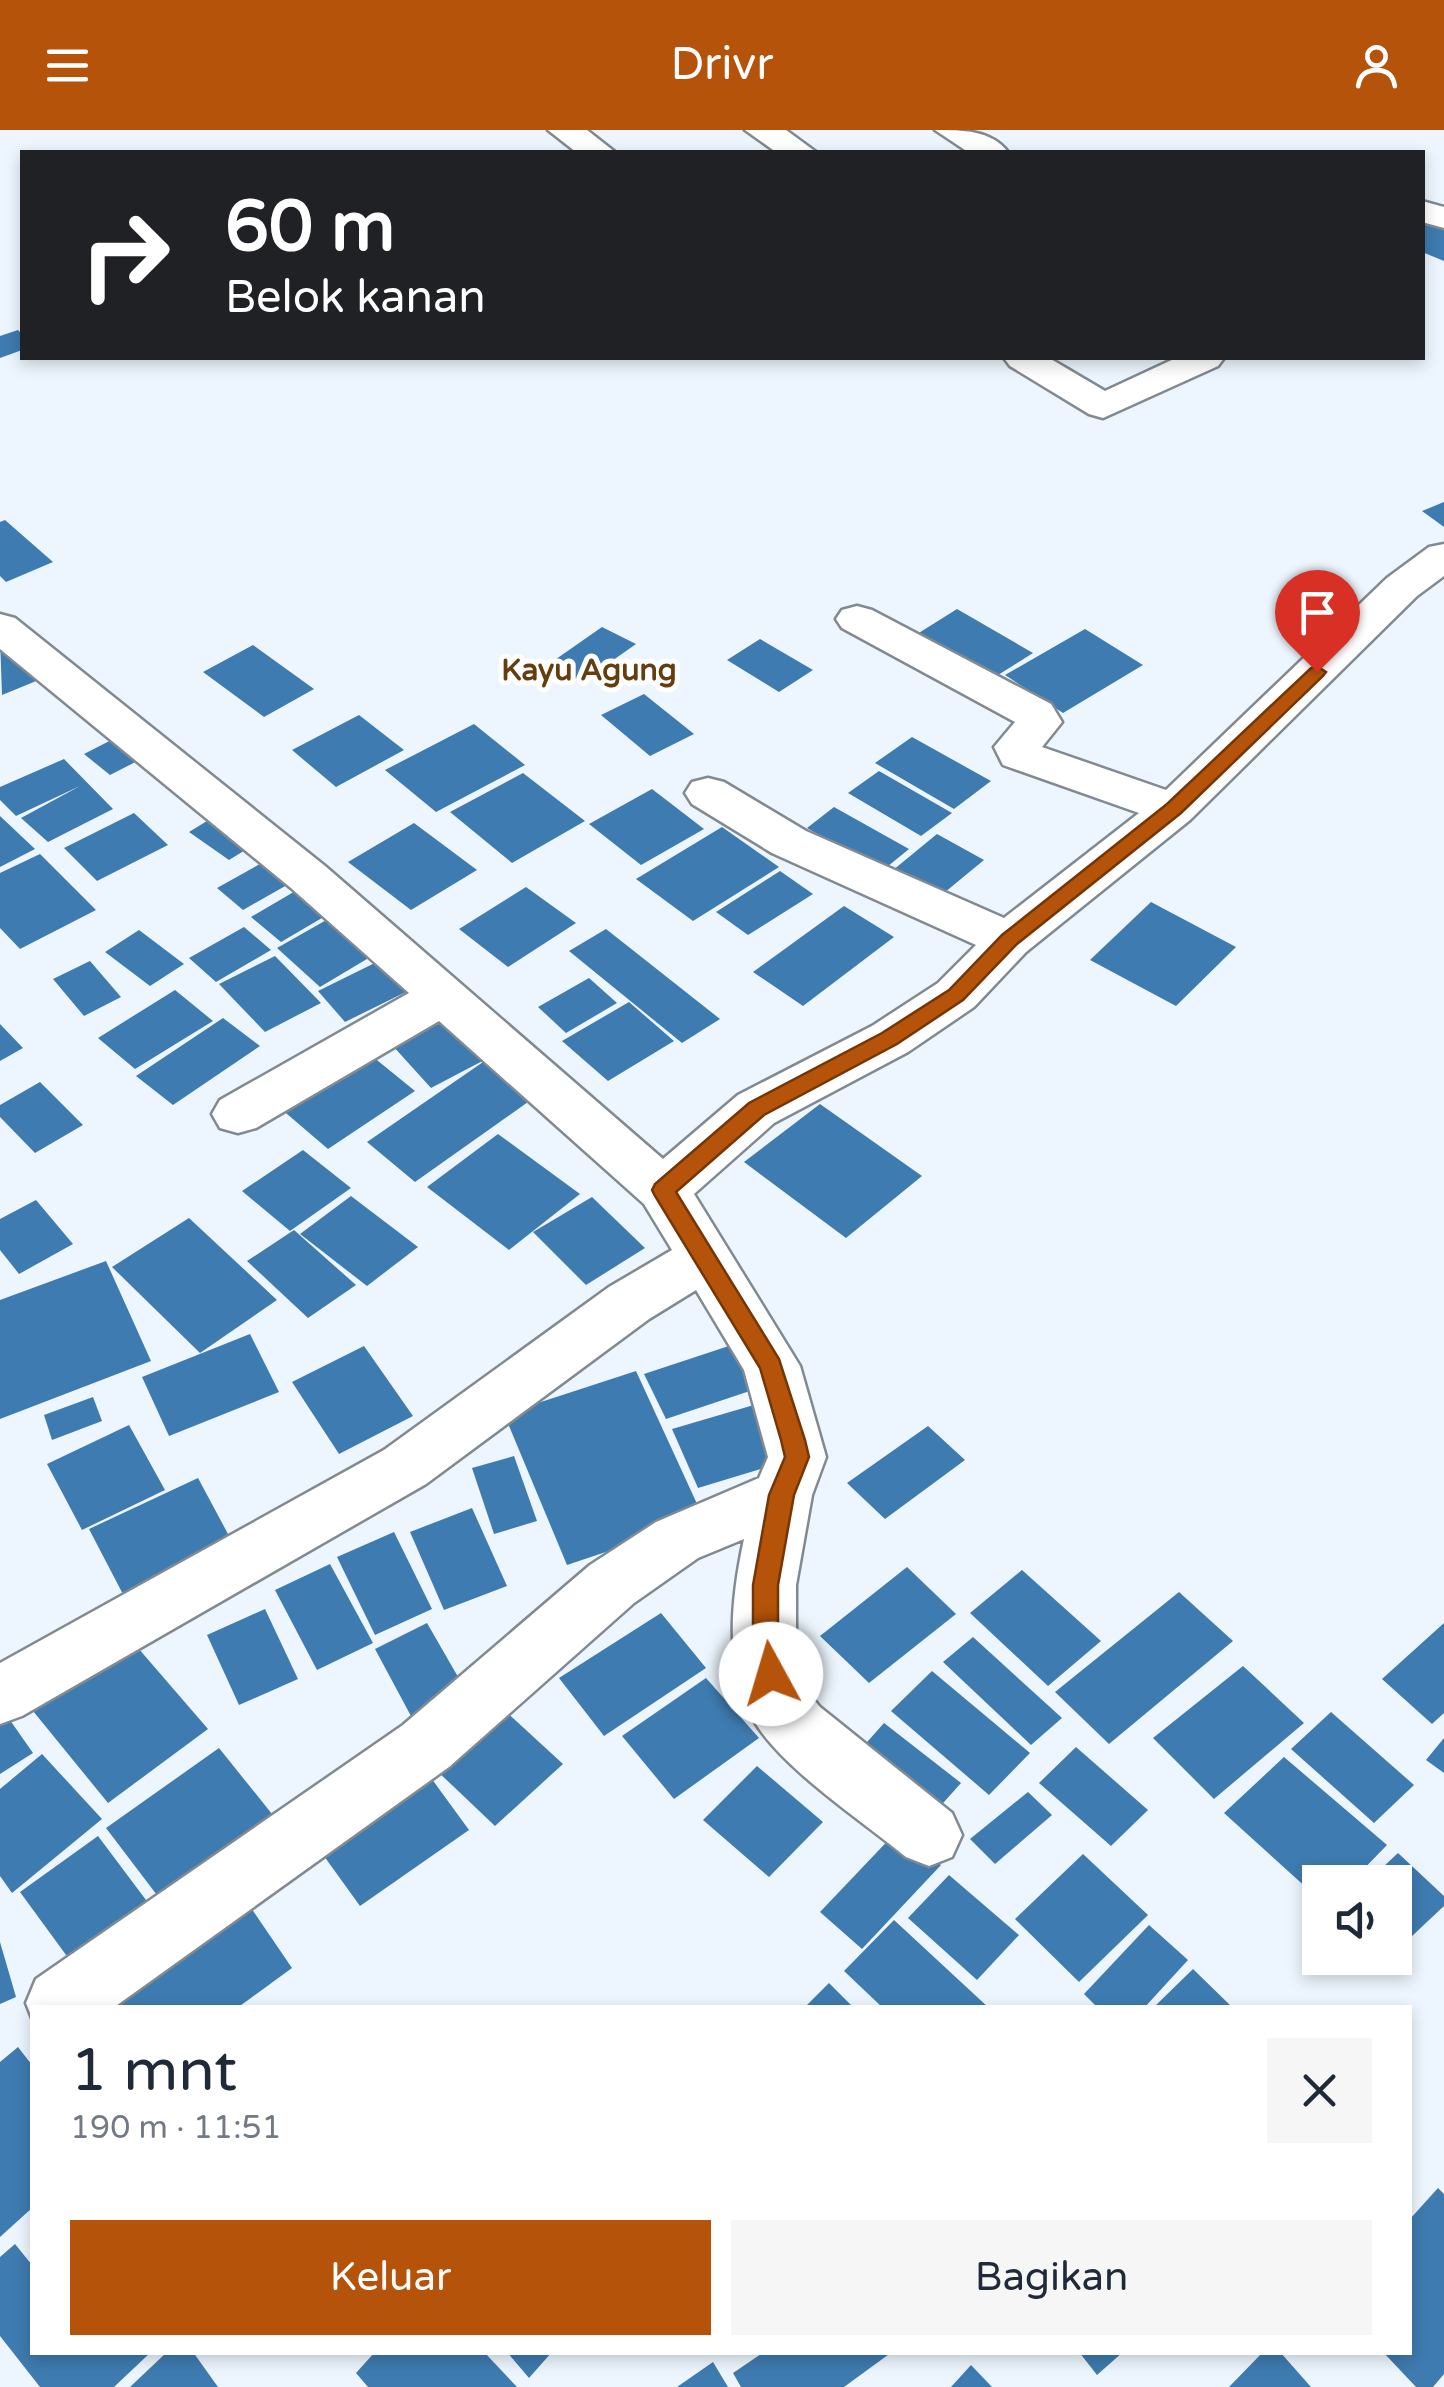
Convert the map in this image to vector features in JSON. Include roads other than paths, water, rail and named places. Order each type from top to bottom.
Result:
[{"type":"street","points":[[565,130],[595,150]]},
{"type":"street","points":[[762,130],[796,150]]},
{"type":"street","points":[[952,130],[987,150]]},
{"type":"street","points":[[1026,360],[1103,406],[1201,360]]},
{"type":"street","points":[[663,1190],[756,1109],[890,1038],[956,995],[1010,940],[1174,809],[1402,587],[1444,556]]},
{"type":"street","points":[[857,619],[1039,717],[1040,722],[1017,747],[1019,755],[1174,809]]},
{"type":"street","points":[[0,627],[308,877],[663,1190],[771,1366],[797,1457],[782,1495],[766,1585],[766,1648],[776,1700],[797,1728],[929,1836]]},
{"type":"street","points":[[708,793],[789,842],[1010,940]]},
{"type":"street","points":[[238,1114],[442,997]]},
{"type":"street","points":[[0,1696],[404,1467],[629,1303],[705,1257]]},
{"type":"street","points":[[60,2003],[426,1746],[612,1584],[678,1540],[782,1495]]},
{"type":"district","name":"Kayu Agung","points":[[589,670]]}]
